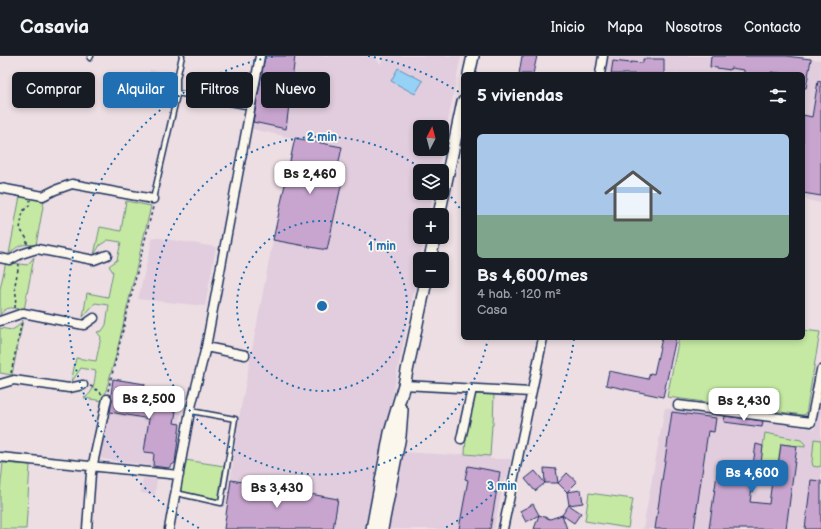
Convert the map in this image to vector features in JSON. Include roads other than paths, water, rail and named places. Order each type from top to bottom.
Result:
[{"type":"street","points":[[253,95],[260,56]]},
{"type":"street","points":[[469,72],[473,56]]},
{"type":"street","points":[[600,72],[603,56]]},
{"type":"street","points":[[169,529],[190,411],[206,347],[251,108]]},
{"type":"street","points":[[440,208],[461,111]]},
{"type":"street","points":[[0,188],[42,196],[72,184],[153,199]]},
{"type":"street","points":[[0,258],[10,260],[21,254],[37,249],[94,260],[107,255]]},
{"type":"street","points":[[372,529],[390,433],[404,385],[425,288]]},
{"type":"street","points":[[0,321],[23,313],[84,325],[94,318]]},
{"type":"street","points":[[503,529],[543,340]]},
{"type":"street","points":[[206,347],[245,355]]},
{"type":"street","points":[[678,405],[811,422],[821,370]]},
{"type":"street","points":[[0,384],[14,380],[69,388],[82,385]]},
{"type":"street","points":[[404,385],[531,392]]},
{"type":"street","points":[[382,529],[400,436],[404,385]]},
{"type":"street","points":[[460,439],[472,389]]},
{"type":"street","points":[[87,529],[91,473],[106,399]]},
{"type":"street","points":[[0,461],[0,457],[93,465],[179,475]]},
{"type":"lane","points":[[178,74],[182,56]]},
{"type":"lane","points":[[153,199],[174,108]]},
{"type":"lane","points":[[176,493],[221,503],[236,419],[190,411]]},
{"type":"water","points":[[398,68],[423,81],[415,94],[391,81]]}]
